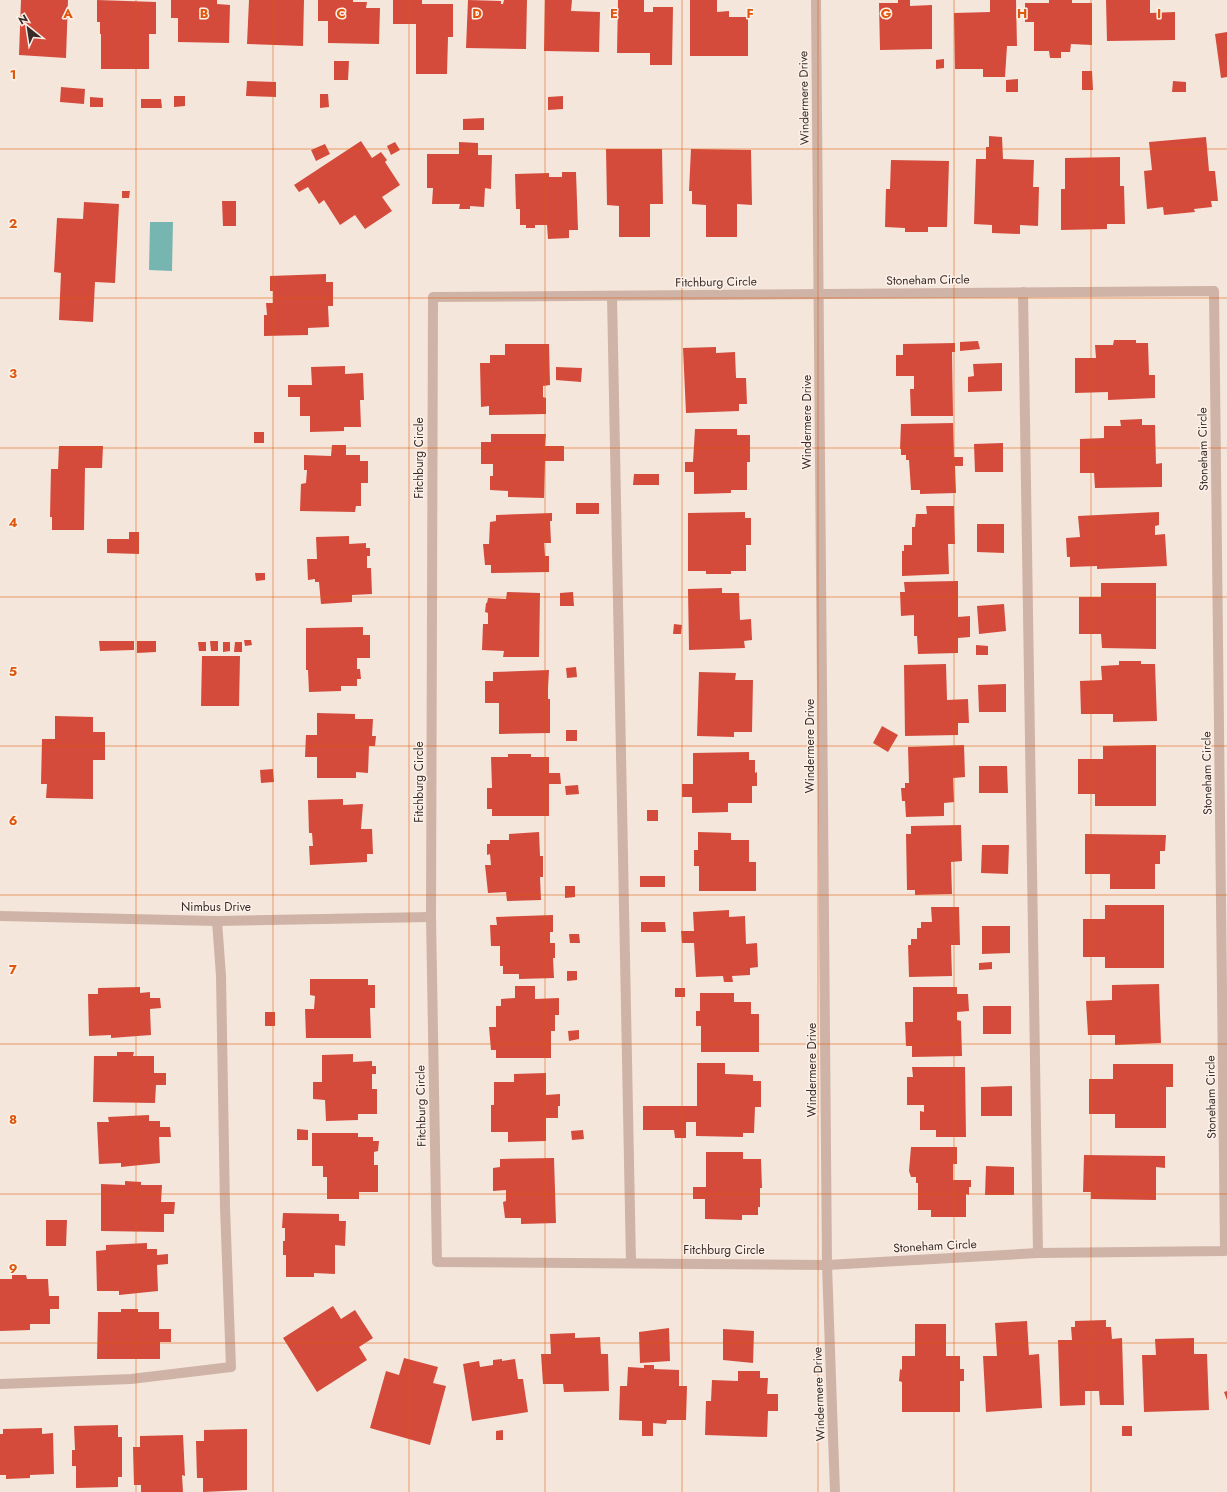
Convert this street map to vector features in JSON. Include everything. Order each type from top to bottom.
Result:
[{"type":"street","name":"Windermere Drive","points":[[816,0],[827,1265],[835,1492]]},
{"type":"street","name":"Stoneham Circle","points":[[819,294],[1214,291],[1225,1251],[1038,1253],[827,1265]]},
{"type":"street","points":[[1023,292],[1038,1253]]},
{"type":"street","name":"Fitchburg Circle","points":[[819,294],[433,297],[431,917],[437,1262],[827,1265]]},
{"type":"street","points":[[612,296],[630,1263]]},
{"type":"street","name":"Nimbus Drive","points":[[0,916],[217,921],[431,917]]},
{"type":"street","points":[[0,1384],[131,1379],[231,1367],[224,1206],[221,976],[217,921]]},
{"type":"water","points":[[150,222],[173,222],[172,271],[149,270]]},
{"type":"building","points":[[21,0],[68,0],[66,58],[19,55]]},
{"type":"building","points":[[97,0],[156,2],[156,34],[149,34],[149,69],[101,69],[101,34],[100,22],[97,22]]},
{"type":"building","points":[[171,0],[217,0],[217,4],[230,5],[229,43],[178,42],[178,18],[171,18]]},
{"type":"building","points":[[249,0],[304,0],[303,46],[247,44]]},
{"type":"building","points":[[318,0],[353,0],[353,2],[367,2],[366,8],[380,8],[379,44],[328,43],[328,21],[318,21]]},
{"type":"building","points":[[393,0],[422,0],[422,4],[453,4],[453,37],[448,37],[447,74],[416,74],[416,24],[393,24]]},
{"type":"building","points":[[468,0],[501,1],[501,4],[503,4],[504,0],[527,0],[526,49],[466,48]]},
{"type":"building","points":[[545,0],[572,0],[571,11],[600,12],[599,52],[544,51]]},
{"type":"building","points":[[618,0],[644,0],[644,12],[653,12],[653,7],[673,7],[672,65],[650,65],[650,53],[617,53]]},
{"type":"building","points":[[690,0],[717,0],[717,12],[729,11],[729,17],[748,17],[748,56],[690,56]]},
{"type":"building","points":[[898,0],[910,0],[910,6],[932,5],[932,49],[880,50],[879,3],[898,3]]},
{"type":"building","points":[[990,0],[1016,0],[1017,46],[1007,46],[1005,77],[983,77],[983,69],[955,69],[954,13],[990,12]]},
{"type":"building","points":[[1049,0],[1072,0],[1072,3],[1092,3],[1092,45],[1071,44],[1070,52],[1061,52],[1061,58],[1050,58],[1049,51],[1034,51],[1034,22],[1025,22],[1025,3],[1049,3]]},
{"type":"building","points":[[1106,0],[1150,0],[1150,13],[1175,12],[1175,40],[1107,41]]},
{"type":"building","points":[[1227,32],[1227,77],[1221,78],[1215,34]]},
{"type":"building","points":[[944,59],[944,68],[936,69],[936,60]]},
{"type":"building","points":[[334,61],[349,61],[348,80],[334,80]]},
{"type":"building","points":[[1082,71],[1092,71],[1093,90],[1082,90]]},
{"type":"building","points":[[1018,79],[1018,92],[1006,92],[1006,80]]},
{"type":"building","points":[[247,81],[276,82],[276,97],[246,96]]},
{"type":"building","points":[[1173,81],[1186,82],[1186,92],[1172,92]]},
{"type":"building","points":[[61,87],[85,89],[84,104],[60,102]]},
{"type":"building","points":[[320,94],[328,94],[329,107],[320,108]]},
{"type":"building","points":[[174,96],[185,96],[185,106],[174,107]]},
{"type":"building","points":[[563,96],[563,109],[548,110],[548,97]]},
{"type":"building","points":[[90,97],[103,98],[103,107],[90,107]]},
{"type":"building","points":[[141,99],[161,99],[162,108],[141,108]]},
{"type":"building","points":[[484,118],[484,130],[463,130],[463,119]]},
{"type":"building","points":[[989,136],[1002,137],[1003,159],[1034,160],[1033,187],[1039,187],[1038,226],[1020,225],[1020,234],[992,233],[992,225],[974,224],[976,159],[986,159],[986,147],[989,147]]},
{"type":"building","points":[[1206,137],[1209,171],[1215,171],[1218,201],[1211,201],[1212,207],[1194,209],[1195,212],[1164,215],[1163,207],[1147,209],[1144,171],[1152,170],[1149,142]]},
{"type":"building","points":[[361,141],[372,158],[381,152],[387,160],[385,162],[400,185],[382,197],[392,211],[365,229],[355,215],[340,225],[324,200],[319,204],[308,187],[299,192],[294,185]]},
{"type":"building","points":[[395,142],[400,150],[391,155],[387,146]]},
{"type":"building","points":[[459,142],[478,143],[478,155],[492,155],[491,189],[485,188],[484,207],[470,206],[470,209],[459,209],[460,204],[432,204],[433,188],[427,188],[427,154],[459,154]]},
{"type":"building","points":[[325,144],[330,154],[316,161],[311,150]]},
{"type":"building","points":[[606,149],[662,149],[663,204],[650,204],[650,237],[619,237],[619,206],[607,205]]},
{"type":"building","points":[[691,149],[751,150],[752,205],[737,204],[737,237],[706,237],[706,205],[692,204],[692,191],[689,191]]},
{"type":"building","points":[[1120,157],[1120,186],[1124,186],[1125,224],[1107,224],[1107,229],[1061,230],[1061,189],[1065,189],[1065,158]]},
{"type":"building","points":[[891,160],[949,161],[947,227],[928,227],[928,232],[905,232],[905,228],[885,227],[886,189],[890,189]]},
{"type":"building","points":[[562,172],[576,172],[578,230],[569,230],[569,238],[548,239],[547,225],[535,225],[535,228],[526,228],[526,225],[520,225],[520,209],[516,209],[515,174],[549,173],[549,177],[562,177]]},
{"type":"building","points":[[122,191],[130,191],[129,198],[122,198]]},
{"type":"building","points":[[222,201],[236,201],[236,226],[223,226]]},
{"type":"building","points":[[84,202],[119,204],[115,283],[95,282],[93,322],[59,320],[61,273],[54,272],[57,218],[83,219]]},
{"type":"building","points":[[326,274],[326,282],[333,282],[333,306],[328,306],[329,327],[308,328],[308,335],[264,336],[264,315],[267,315],[266,303],[273,303],[273,291],[270,291],[270,276]]},
{"type":"building","points":[[1114,340],[1136,340],[1136,343],[1148,343],[1149,375],[1155,375],[1155,398],[1108,400],[1108,392],[1075,393],[1075,358],[1096,358],[1095,345],[1113,345]]},
{"type":"building","points":[[978,341],[980,349],[960,351],[960,342]]},
{"type":"building","points":[[955,343],[955,352],[952,352],[953,416],[911,416],[910,389],[914,389],[914,376],[896,376],[896,355],[903,355],[903,344]]},
{"type":"building","points":[[505,344],[549,344],[550,385],[543,386],[543,397],[546,398],[546,414],[489,415],[489,406],[481,407],[480,363],[490,363],[490,355],[505,355]]},
{"type":"building","points":[[716,347],[716,353],[735,352],[736,378],[746,378],[747,404],[739,404],[739,411],[686,413],[683,348]]},
{"type":"building","points":[[1002,363],[1002,391],[968,392],[968,377],[974,376],[973,364]]},
{"type":"building","points":[[345,366],[345,374],[363,373],[364,400],[360,400],[361,427],[344,427],[344,431],[310,432],[310,416],[300,416],[300,397],[288,397],[288,385],[312,385],[311,367]]},
{"type":"building","points":[[556,367],[582,368],[581,382],[556,380]]},
{"type":"building","points":[[1142,419],[1142,425],[1155,425],[1156,464],[1162,463],[1162,487],[1095,488],[1094,473],[1080,473],[1080,439],[1104,438],[1104,426],[1121,426],[1120,420]]},
{"type":"building","points":[[953,423],[954,457],[963,457],[963,466],[955,466],[956,493],[920,494],[920,490],[911,490],[909,460],[906,460],[906,455],[901,455],[900,449],[901,424]]},
{"type":"building","points":[[695,429],[737,429],[737,435],[750,435],[750,462],[747,462],[747,490],[731,490],[731,493],[694,494],[694,472],[685,472],[685,462],[693,462]]},
{"type":"building","points":[[254,432],[264,432],[264,443],[254,443]]},
{"type":"building","points":[[491,434],[546,434],[545,446],[564,446],[564,461],[545,461],[544,498],[508,497],[508,491],[490,490],[490,476],[493,476],[493,464],[481,464],[481,442],[491,442]]},
{"type":"building","points":[[1003,443],[1003,472],[975,472],[974,444]]},
{"type":"building","points":[[332,445],[346,445],[346,455],[360,455],[360,461],[368,461],[368,483],[361,483],[361,506],[356,506],[355,512],[300,511],[301,484],[306,483],[307,470],[304,470],[304,455],[331,456]]},
{"type":"building","points":[[59,446],[103,446],[102,468],[85,468],[84,530],[52,530],[52,517],[50,517],[51,469],[58,469]]},
{"type":"building","points":[[634,474],[659,474],[659,485],[633,485]]},
{"type":"building","points":[[576,503],[599,503],[599,514],[576,514]]},
{"type":"building","points":[[926,506],[954,506],[955,544],[948,544],[949,574],[902,576],[902,551],[904,551],[904,545],[912,545],[912,527],[915,527],[916,514],[927,514]]},
{"type":"building","points":[[745,512],[745,518],[751,518],[751,545],[746,545],[746,571],[731,571],[731,574],[706,574],[706,571],[688,571],[688,513]]},
{"type":"building","points":[[1159,512],[1159,525],[1155,526],[1155,535],[1165,534],[1167,566],[1097,569],[1097,566],[1070,567],[1070,557],[1067,557],[1066,538],[1080,537],[1078,516]]},
{"type":"building","points":[[552,513],[552,521],[550,521],[551,543],[544,543],[545,556],[549,556],[549,572],[491,573],[491,565],[485,565],[483,544],[489,544],[490,522],[496,521],[496,515]]},
{"type":"building","points":[[977,524],[1004,524],[1004,553],[977,552]]},
{"type":"building","points":[[129,532],[139,532],[139,554],[107,553],[107,539],[129,539]]},
{"type":"building","points":[[349,536],[349,544],[366,543],[366,548],[370,548],[370,556],[367,556],[367,568],[371,568],[372,594],[352,595],[352,602],[321,604],[319,582],[315,582],[315,579],[308,580],[307,559],[317,559],[316,537]]},
{"type":"building","points":[[255,573],[265,573],[265,580],[256,581]]},
{"type":"building","points":[[958,581],[958,617],[970,616],[970,637],[958,638],[958,653],[918,654],[917,636],[914,636],[914,615],[901,616],[900,592],[905,592],[904,582]]},
{"type":"building","points":[[1101,583],[1156,583],[1156,649],[1102,648],[1101,634],[1079,634],[1079,597],[1101,597]]},
{"type":"building","points":[[722,588],[722,593],[739,593],[740,620],[751,619],[752,640],[744,641],[745,648],[689,650],[688,589]]},
{"type":"building","points":[[507,592],[540,593],[539,657],[503,657],[504,651],[482,650],[483,624],[488,624],[488,613],[485,612],[488,598],[506,599]]},
{"type":"building","points":[[573,592],[574,606],[560,606],[560,593]]},
{"type":"building","points":[[1004,604],[1006,631],[979,634],[977,606]]},
{"type":"building","points":[[674,624],[682,625],[681,634],[673,634]]},
{"type":"building","points":[[363,627],[363,635],[370,635],[370,658],[357,658],[357,669],[360,669],[361,679],[357,679],[357,686],[341,686],[341,691],[309,692],[308,670],[306,670],[306,628]]},
{"type":"building","points":[[244,640],[251,640],[252,645],[245,646]]},
{"type":"building","points":[[99,641],[134,641],[134,650],[100,651]]},
{"type":"building","points":[[137,641],[156,641],[156,652],[137,653]]},
{"type":"building","points":[[210,641],[218,641],[218,651],[211,651]]},
{"type":"building","points":[[198,642],[206,642],[206,651],[199,651]]},
{"type":"building","points":[[223,642],[230,642],[230,651],[223,652]]},
{"type":"building","points":[[235,642],[242,642],[242,652],[234,652]]},
{"type":"building","points":[[976,645],[988,646],[988,655],[976,655]]},
{"type":"building","points":[[202,656],[240,656],[239,706],[201,706]]},
{"type":"building","points":[[1119,661],[1141,661],[1141,664],[1155,664],[1157,721],[1113,722],[1113,714],[1081,714],[1080,681],[1102,680],[1101,666],[1119,665]]},
{"type":"building","points":[[946,664],[947,700],[968,699],[969,723],[958,723],[958,735],[905,736],[904,665]]},
{"type":"building","points":[[576,667],[577,677],[567,678],[566,668]]},
{"type":"building","points":[[549,670],[548,699],[550,699],[550,733],[499,734],[499,703],[485,703],[485,681],[493,681],[493,672]]},
{"type":"building","points":[[699,672],[736,673],[735,680],[753,680],[752,732],[734,732],[734,737],[697,736]]},
{"type":"building","points":[[1006,684],[1006,712],[979,712],[978,685]]},
{"type":"building","points":[[317,713],[355,714],[355,719],[373,719],[372,736],[376,736],[375,746],[369,746],[368,773],[356,772],[356,778],[317,778],[317,757],[305,757],[306,735],[317,735]]},
{"type":"building","points":[[55,716],[93,717],[93,732],[105,732],[105,760],[93,760],[93,799],[46,798],[47,784],[41,784],[42,739],[55,739]]},
{"type":"building","points":[[882,726],[898,735],[888,752],[873,743]]},
{"type":"building","points":[[566,730],[577,730],[577,741],[566,741]]},
{"type":"building","points":[[964,745],[965,777],[953,778],[954,802],[944,803],[944,816],[906,817],[905,801],[902,801],[901,788],[905,788],[905,783],[909,783],[908,747]]},
{"type":"building","points":[[1156,745],[1156,806],[1095,806],[1095,794],[1078,794],[1078,759],[1103,759],[1103,746]]},
{"type":"building","points":[[749,752],[749,760],[755,760],[755,773],[757,772],[757,786],[752,786],[752,803],[728,803],[728,812],[692,813],[692,797],[682,797],[682,784],[693,784],[693,753]]},
{"type":"building","points":[[508,754],[531,754],[531,757],[549,757],[549,773],[560,773],[561,784],[549,784],[549,816],[492,816],[492,809],[487,809],[487,788],[492,788],[491,757],[508,757]]},
{"type":"building","points":[[979,766],[1007,766],[1008,793],[979,793]]},
{"type":"building","points":[[273,769],[274,782],[261,783],[260,770]]},
{"type":"building","points":[[578,785],[579,794],[566,795],[565,786]]},
{"type":"building","points":[[343,799],[343,805],[363,804],[361,829],[372,829],[373,854],[367,854],[367,862],[310,865],[309,846],[313,846],[312,833],[309,833],[308,800]]},
{"type":"building","points":[[647,810],[658,810],[658,821],[647,821]]},
{"type":"building","points":[[961,825],[962,861],[951,862],[952,894],[915,895],[915,890],[907,890],[906,834],[911,834],[911,826]]},
{"type":"building","points":[[539,832],[540,856],[543,856],[543,877],[540,877],[541,900],[507,901],[506,892],[488,893],[485,865],[491,865],[490,854],[487,855],[487,844],[490,844],[490,840],[509,840],[509,834]]},
{"type":"building","points":[[698,832],[731,833],[731,840],[749,840],[749,862],[756,862],[756,891],[699,891],[699,866],[694,866],[694,850],[698,850]]},
{"type":"building","points":[[1085,834],[1166,835],[1165,851],[1160,851],[1160,864],[1155,864],[1155,889],[1110,889],[1110,874],[1085,874]]},
{"type":"building","points":[[982,845],[1009,845],[1008,874],[981,873]]},
{"type":"building","points":[[640,876],[665,876],[665,887],[640,887]]},
{"type":"building","points":[[565,886],[575,886],[575,897],[565,898]]},
{"type":"building","points":[[1105,905],[1164,905],[1164,968],[1105,968],[1105,957],[1083,957],[1083,919],[1105,919]]},
{"type":"building","points":[[931,907],[959,907],[960,945],[951,945],[952,976],[909,977],[908,945],[911,945],[911,939],[917,939],[917,928],[921,928],[921,922],[932,922]]},
{"type":"building","points":[[729,910],[729,917],[745,916],[746,944],[757,943],[758,967],[750,968],[750,975],[732,976],[733,982],[724,982],[723,976],[696,977],[694,943],[682,943],[681,931],[694,931],[693,912]]},
{"type":"building","points":[[553,915],[553,932],[550,932],[550,943],[555,943],[555,958],[553,958],[554,978],[519,979],[519,974],[503,974],[503,966],[500,966],[500,946],[491,946],[490,925],[497,925],[496,917]]},
{"type":"building","points":[[641,922],[665,922],[666,932],[641,932]]},
{"type":"building","points":[[982,926],[1010,926],[1010,953],[982,954]]},
{"type":"building","points":[[569,934],[579,934],[580,943],[570,943]]},
{"type":"building","points":[[992,962],[992,969],[979,970],[979,963]]},
{"type":"building","points":[[567,971],[577,971],[577,980],[567,981]]},
{"type":"building","points":[[310,979],[368,979],[368,985],[375,985],[375,1008],[370,1008],[371,1038],[306,1038],[305,1009],[314,1009],[315,996],[310,995]]},
{"type":"building","points":[[1159,984],[1161,1043],[1115,1045],[1115,1035],[1088,1035],[1086,1001],[1112,1000],[1112,985]]},
{"type":"building","points":[[515,986],[535,986],[535,999],[559,998],[559,1015],[555,1015],[555,1031],[551,1031],[551,1058],[496,1058],[496,1050],[491,1050],[489,1027],[496,1027],[496,1006],[501,1006],[501,999],[515,998]]},
{"type":"building","points":[[140,987],[140,993],[150,992],[150,998],[160,998],[161,1008],[150,1009],[151,1035],[111,1038],[111,1035],[89,1036],[88,994],[98,994],[98,988]]},
{"type":"building","points":[[913,987],[957,987],[957,994],[968,994],[969,1011],[957,1012],[957,1020],[961,1021],[962,1056],[912,1057],[912,1046],[906,1046],[905,1022],[913,1022]]},
{"type":"building","points":[[675,988],[685,988],[685,997],[675,997]]},
{"type":"building","points":[[700,993],[734,993],[734,1002],[751,1002],[751,1014],[759,1014],[759,1052],[701,1052],[701,1026],[696,1026],[696,1011],[700,1011]]},
{"type":"building","points":[[983,1006],[1011,1006],[1011,1034],[983,1034]]},
{"type":"building","points":[[265,1012],[275,1012],[275,1026],[265,1026]]},
{"type":"building","points":[[579,1030],[579,1039],[569,1041],[568,1031]]},
{"type":"building","points":[[117,1052],[134,1052],[133,1056],[154,1056],[154,1073],[166,1073],[166,1085],[156,1085],[155,1103],[93,1102],[94,1056],[117,1056]]},
{"type":"building","points":[[353,1054],[353,1062],[372,1061],[372,1066],[376,1066],[376,1074],[372,1074],[372,1089],[377,1089],[377,1114],[358,1114],[358,1120],[326,1121],[325,1100],[313,1099],[313,1082],[322,1082],[322,1055]]},
{"type":"building","points":[[697,1063],[725,1063],[725,1074],[753,1075],[753,1081],[761,1081],[761,1107],[755,1107],[754,1133],[743,1133],[743,1137],[696,1136],[696,1122],[686,1122],[686,1138],[675,1138],[674,1130],[643,1130],[643,1106],[697,1106]]},
{"type":"building","points":[[1113,1064],[1173,1064],[1173,1087],[1166,1087],[1166,1128],[1115,1128],[1115,1114],[1089,1114],[1089,1079],[1113,1079]]},
{"type":"building","points":[[912,1067],[965,1067],[966,1137],[936,1137],[936,1130],[920,1130],[920,1111],[924,1112],[924,1105],[907,1105],[907,1077],[913,1077]]},
{"type":"building","points":[[546,1073],[546,1095],[560,1094],[560,1106],[558,1106],[558,1118],[546,1118],[546,1141],[508,1142],[508,1132],[491,1132],[491,1105],[494,1105],[494,1082],[514,1082],[514,1074]]},
{"type":"building","points":[[1012,1086],[1012,1116],[981,1116],[981,1087]]},
{"type":"building","points":[[149,1115],[149,1121],[160,1121],[160,1127],[170,1127],[171,1137],[159,1137],[160,1163],[121,1167],[121,1163],[99,1164],[97,1122],[109,1122],[108,1117]]},
{"type":"building","points":[[297,1129],[308,1130],[308,1140],[297,1140]]},
{"type":"building","points":[[583,1130],[584,1139],[572,1140],[571,1131]]},
{"type":"building","points":[[312,1133],[358,1133],[358,1137],[373,1137],[373,1141],[379,1141],[378,1151],[374,1152],[374,1165],[378,1165],[378,1192],[359,1192],[359,1199],[327,1199],[327,1177],[323,1177],[323,1166],[312,1166]]},
{"type":"building","points":[[911,1147],[957,1147],[957,1164],[953,1164],[953,1180],[971,1180],[969,1195],[966,1194],[966,1217],[931,1217],[931,1210],[918,1210],[918,1183],[916,1183],[916,1177],[911,1177],[909,1171]]},
{"type":"building","points":[[706,1152],[743,1152],[743,1159],[761,1159],[762,1188],[760,1188],[760,1207],[758,1207],[758,1215],[742,1215],[742,1220],[705,1219],[705,1199],[693,1199],[693,1187],[706,1187]]},
{"type":"building","points":[[1084,1155],[1165,1156],[1165,1168],[1156,1167],[1156,1200],[1091,1199],[1091,1192],[1083,1192]]},
{"type":"building","points":[[554,1158],[556,1223],[521,1224],[521,1218],[505,1218],[503,1202],[506,1201],[506,1190],[493,1191],[493,1168],[500,1167],[500,1159]]},
{"type":"building","points":[[986,1166],[1014,1167],[1014,1195],[985,1195]]},
{"type":"building","points":[[125,1181],[141,1182],[141,1185],[162,1185],[161,1202],[175,1202],[174,1214],[164,1214],[164,1232],[101,1231],[101,1184],[125,1185]]},
{"type":"building","points":[[283,1213],[339,1214],[339,1221],[346,1221],[345,1246],[335,1245],[335,1274],[314,1273],[314,1277],[286,1277],[286,1255],[283,1255],[285,1228],[282,1228]]},
{"type":"building","points":[[46,1220],[67,1220],[66,1246],[46,1246]]},
{"type":"building","points":[[147,1243],[147,1249],[157,1249],[157,1255],[168,1254],[168,1264],[157,1265],[158,1291],[119,1295],[119,1291],[97,1291],[96,1251],[106,1250],[106,1245]]},
{"type":"building","points":[[12,1275],[26,1275],[27,1279],[48,1279],[49,1296],[59,1296],[59,1309],[50,1309],[50,1324],[30,1324],[30,1330],[0,1331],[0,1279],[12,1279]]},
{"type":"building","points":[[333,1306],[341,1319],[355,1310],[373,1338],[359,1347],[367,1360],[317,1392],[283,1338]]},
{"type":"building","points":[[121,1309],[138,1309],[138,1312],[159,1312],[159,1329],[171,1329],[171,1342],[160,1342],[160,1359],[97,1359],[98,1312],[121,1312]]},
{"type":"building","points":[[1106,1320],[1106,1327],[1111,1327],[1112,1339],[1122,1338],[1124,1405],[1100,1405],[1099,1391],[1085,1391],[1085,1405],[1060,1406],[1058,1340],[1072,1340],[1071,1327],[1075,1327],[1075,1321]]},
{"type":"building","points":[[1027,1321],[1029,1355],[1039,1354],[1042,1408],[986,1412],[983,1356],[997,1356],[995,1323]]},
{"type":"building","points":[[915,1324],[946,1324],[946,1356],[960,1356],[960,1369],[964,1369],[964,1381],[960,1381],[960,1412],[902,1412],[902,1382],[899,1381],[900,1369],[902,1370],[902,1356],[915,1356]]},
{"type":"building","points":[[669,1328],[670,1361],[640,1363],[639,1332]]},
{"type":"building","points":[[723,1329],[754,1331],[753,1363],[723,1360]]},
{"type":"building","points":[[575,1333],[575,1338],[600,1337],[601,1354],[608,1354],[609,1391],[564,1392],[563,1384],[543,1384],[541,1354],[551,1354],[550,1334]]},
{"type":"building","points":[[1194,1338],[1194,1354],[1207,1354],[1209,1410],[1144,1412],[1142,1355],[1156,1355],[1155,1339]]},
{"type":"building","points":[[404,1358],[438,1367],[433,1383],[446,1386],[430,1445],[370,1428],[386,1371],[399,1375]]},
{"type":"building","points":[[502,1359],[502,1361],[515,1359],[518,1379],[523,1379],[528,1412],[472,1421],[463,1364],[479,1361],[480,1367],[493,1365],[493,1360]]},
{"type":"building","points":[[644,1365],[654,1365],[654,1369],[679,1370],[679,1386],[687,1386],[686,1420],[667,1420],[666,1424],[653,1423],[653,1436],[642,1436],[642,1421],[619,1420],[620,1386],[627,1386],[628,1367],[644,1368]]},
{"type":"building","points":[[738,1371],[760,1371],[760,1378],[768,1378],[767,1394],[778,1394],[778,1411],[768,1411],[767,1437],[705,1435],[706,1401],[711,1401],[712,1380],[738,1381]]},
{"type":"building","points":[[1227,1391],[1227,1400],[1224,1392]]},
{"type":"building","points":[[118,1425],[118,1437],[122,1437],[122,1477],[118,1477],[118,1487],[76,1488],[76,1466],[72,1466],[72,1450],[75,1450],[74,1426]]},
{"type":"building","points":[[1122,1426],[1132,1426],[1132,1436],[1122,1436]]},
{"type":"building","points":[[42,1428],[42,1434],[53,1433],[54,1474],[30,1475],[30,1478],[6,1479],[6,1475],[0,1475],[0,1434],[3,1434],[3,1429]]},
{"type":"building","points":[[247,1429],[247,1490],[203,1492],[203,1478],[197,1478],[196,1441],[204,1441],[204,1430]]},
{"type":"building","points":[[503,1430],[503,1440],[496,1440],[496,1431]]},
{"type":"building","points":[[183,1435],[185,1476],[182,1475],[183,1492],[141,1492],[141,1485],[134,1485],[133,1447],[140,1447],[140,1436]]}]
